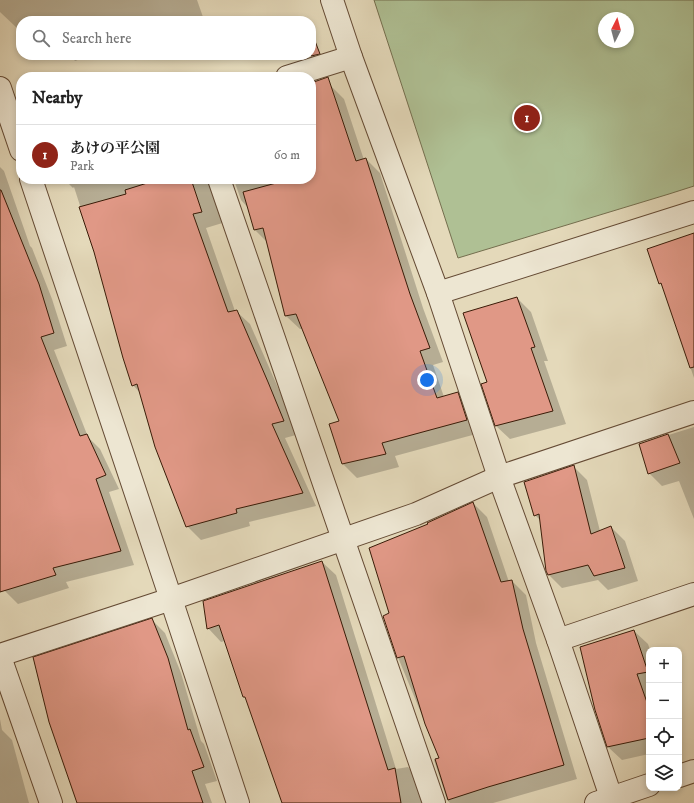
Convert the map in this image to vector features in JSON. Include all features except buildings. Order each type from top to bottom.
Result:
[{"type":"street","points":[[332,0],[351,57],[438,293],[499,477],[558,640],[607,801],[646,787]]},
{"type":"street","points":[[303,72],[351,57]]},
{"type":"street","points":[[0,88],[16,135]]},
{"type":"street","points":[[33,184],[238,803]]},
{"type":"street","points":[[221,184],[434,803]]},
{"type":"street","points":[[438,293],[694,212]]},
{"type":"street","points":[[51,803],[0,656],[171,599],[416,514],[499,477],[694,412]]},
{"type":"street","points":[[558,640],[694,594]]},
{"type":"street","points":[[682,775],[694,771]]},
{"type":"green space","points":[[374,0],[694,0],[694,186],[458,258]]},
{"type":"place","name":"あけの平公園","points":[[527,118]]}]
